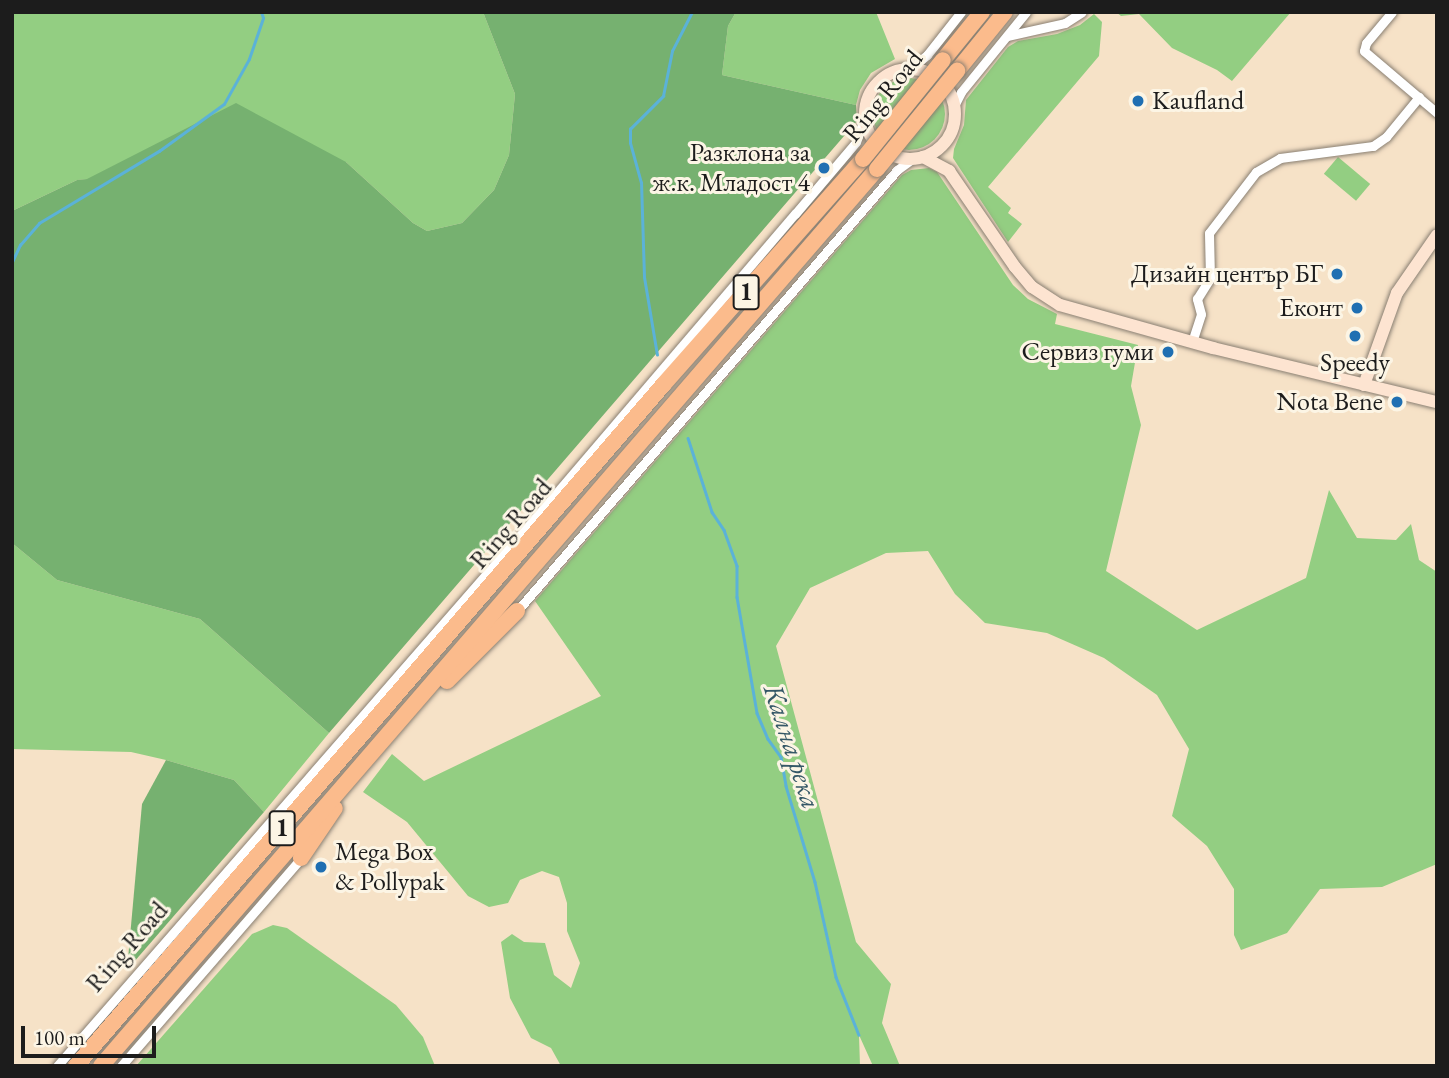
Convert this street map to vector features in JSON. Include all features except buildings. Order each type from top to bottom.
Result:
[{"type":"highway","name":"Ring Road","points":[[78,1064],[591,469],[863,159],[982,12]]},
{"type":"highway","name":"Ring Road","points":[[101,1066],[877,169],[1005,12]]},
{"type":"highway","points":[[553,497],[591,469]]},
{"type":"highway","points":[[482,596],[506,551]]},
{"type":"highway","points":[[407,713],[443,685],[517,611]]},
{"type":"highway","points":[[301,858],[316,839],[358,770]]},
{"type":"street","points":[[911,68],[926,55],[961,12]]},
{"type":"street","points":[[955,104],[961,92],[1026,12]]},
{"type":"street","points":[[1006,37],[1065,23],[1082,12]]},
{"type":"street","points":[[1392,12],[1366,43],[1364,51],[1437,113]]},
{"type":"street","points":[[949,171],[918,158],[892,156],[876,144],[864,116],[867,99],[881,79],[895,71],[911,68],[926,71],[939,79],[949,90],[955,104],[955,120],[946,142],[949,171],[1014,267],[1046,297],[1076,310],[1192,342],[1437,402]]},
{"type":"street","points":[[1192,342],[1201,314],[1197,299],[1210,278],[1209,233],[1256,172],[1280,158],[1373,146],[1387,137],[1419,97]]},
{"type":"street","name":"Ring Road","points":[[57,1066],[553,497],[856,142],[864,116]]},
{"type":"street","points":[[517,611],[897,170],[946,142]]},
{"type":"street","points":[[1364,385],[1397,293],[1437,234]]},
{"type":"street","points":[[121,1066],[301,858]]},
{"type":"green space","points":[[12,12],[483,12],[515,94],[509,155],[494,190],[462,223],[427,231],[413,223],[346,162],[77,180],[12,211]]},
{"type":"green space","points":[[483,12],[736,12],[728,26],[722,75],[856,105],[857,121],[329,733],[200,619],[57,580],[12,543],[12,211],[77,180],[87,179],[236,103],[346,162],[413,223],[427,231],[462,223],[494,190],[509,155],[515,94]]},
{"type":"green space","points":[[736,12],[876,12],[895,59],[871,73],[860,90],[856,105],[722,75],[728,26]]},
{"type":"green space","points":[[1116,12],[1291,12],[1232,81],[1217,70],[1172,48],[1139,14],[1121,16]]},
{"type":"green space","points":[[1094,14],[1102,22],[1099,56],[988,187],[1011,208],[1008,213],[1022,224],[1008,242],[953,158],[964,125],[966,100],[1008,47],[1018,41],[1057,34],[1080,25]]},
{"type":"green space","points":[[909,78],[929,84],[939,94],[945,114],[939,134],[929,144],[909,150],[889,144],[879,134],[873,114],[879,94],[889,84]]},
{"type":"green space","points":[[1338,157],[1370,184],[1356,201],[1324,174]]},
{"type":"green space","points":[[929,168],[937,172],[1013,285],[1028,299],[1057,314],[1055,324],[1138,345],[1131,386],[1141,425],[1106,571],[1197,630],[1306,578],[1329,490],[1357,538],[1396,540],[1411,524],[1419,560],[1437,572],[1437,864],[1382,887],[1320,889],[1287,933],[1241,950],[1234,935],[1234,889],[1207,846],[1172,816],[1189,749],[1157,695],[1104,658],[1047,633],[985,623],[955,594],[928,551],[886,553],[810,588],[776,646],[856,942],[891,984],[882,1023],[900,1066],[873,1066],[859,1035],[860,1066],[561,1066],[551,1048],[531,1038],[510,998],[501,942],[512,934],[524,942],[545,943],[554,975],[571,988],[580,963],[567,931],[567,903],[559,877],[542,871],[520,880],[508,903],[489,907],[468,896],[407,822],[363,792],[392,754],[424,781],[601,696],[535,601],[902,175],[911,170]]},
{"type":"green space","points":[[12,543],[57,580],[200,619],[329,733],[264,812],[234,780],[166,760],[131,752],[12,749]]},
{"type":"green space","points":[[166,760],[234,780],[264,812],[127,970],[142,804]]},
{"type":"green space","points":[[273,925],[287,928],[396,1005],[423,1037],[435,1066],[136,1066],[252,934]]},
{"type":"waterway","points":[[12,262],[20,245],[39,223],[159,151],[224,104],[249,59],[263,18],[261,12]]},
{"type":"waterway","name":"Кална река","points":[[657,355],[644,277],[641,183],[630,143],[630,129],[663,96],[672,51],[692,12]]},
{"type":"waterway","name":"Кална река","points":[[688,438],[712,512],[724,530],[737,566],[737,597],[757,713],[768,739],[781,757],[786,786],[815,882],[836,977],[859,1035]]},
{"type":"place","name":"Kaufland","points":[[1138,101]]},
{"type":"place","name":"Разклона за ж.к. Младост 4","points":[[824,168]]},
{"type":"place","name":"Дизайн център БГ","points":[[1337,274]]},
{"type":"place","name":"Еконт","points":[[1357,308]]},
{"type":"place","name":"Speedy","points":[[1355,336]]},
{"type":"place","name":"Сервиз гуми","points":[[1168,352]]},
{"type":"place","name":"Nota Bene","points":[[1397,402]]},
{"type":"place","name":"Mega Box & Pollypak","points":[[321,867]]}]
